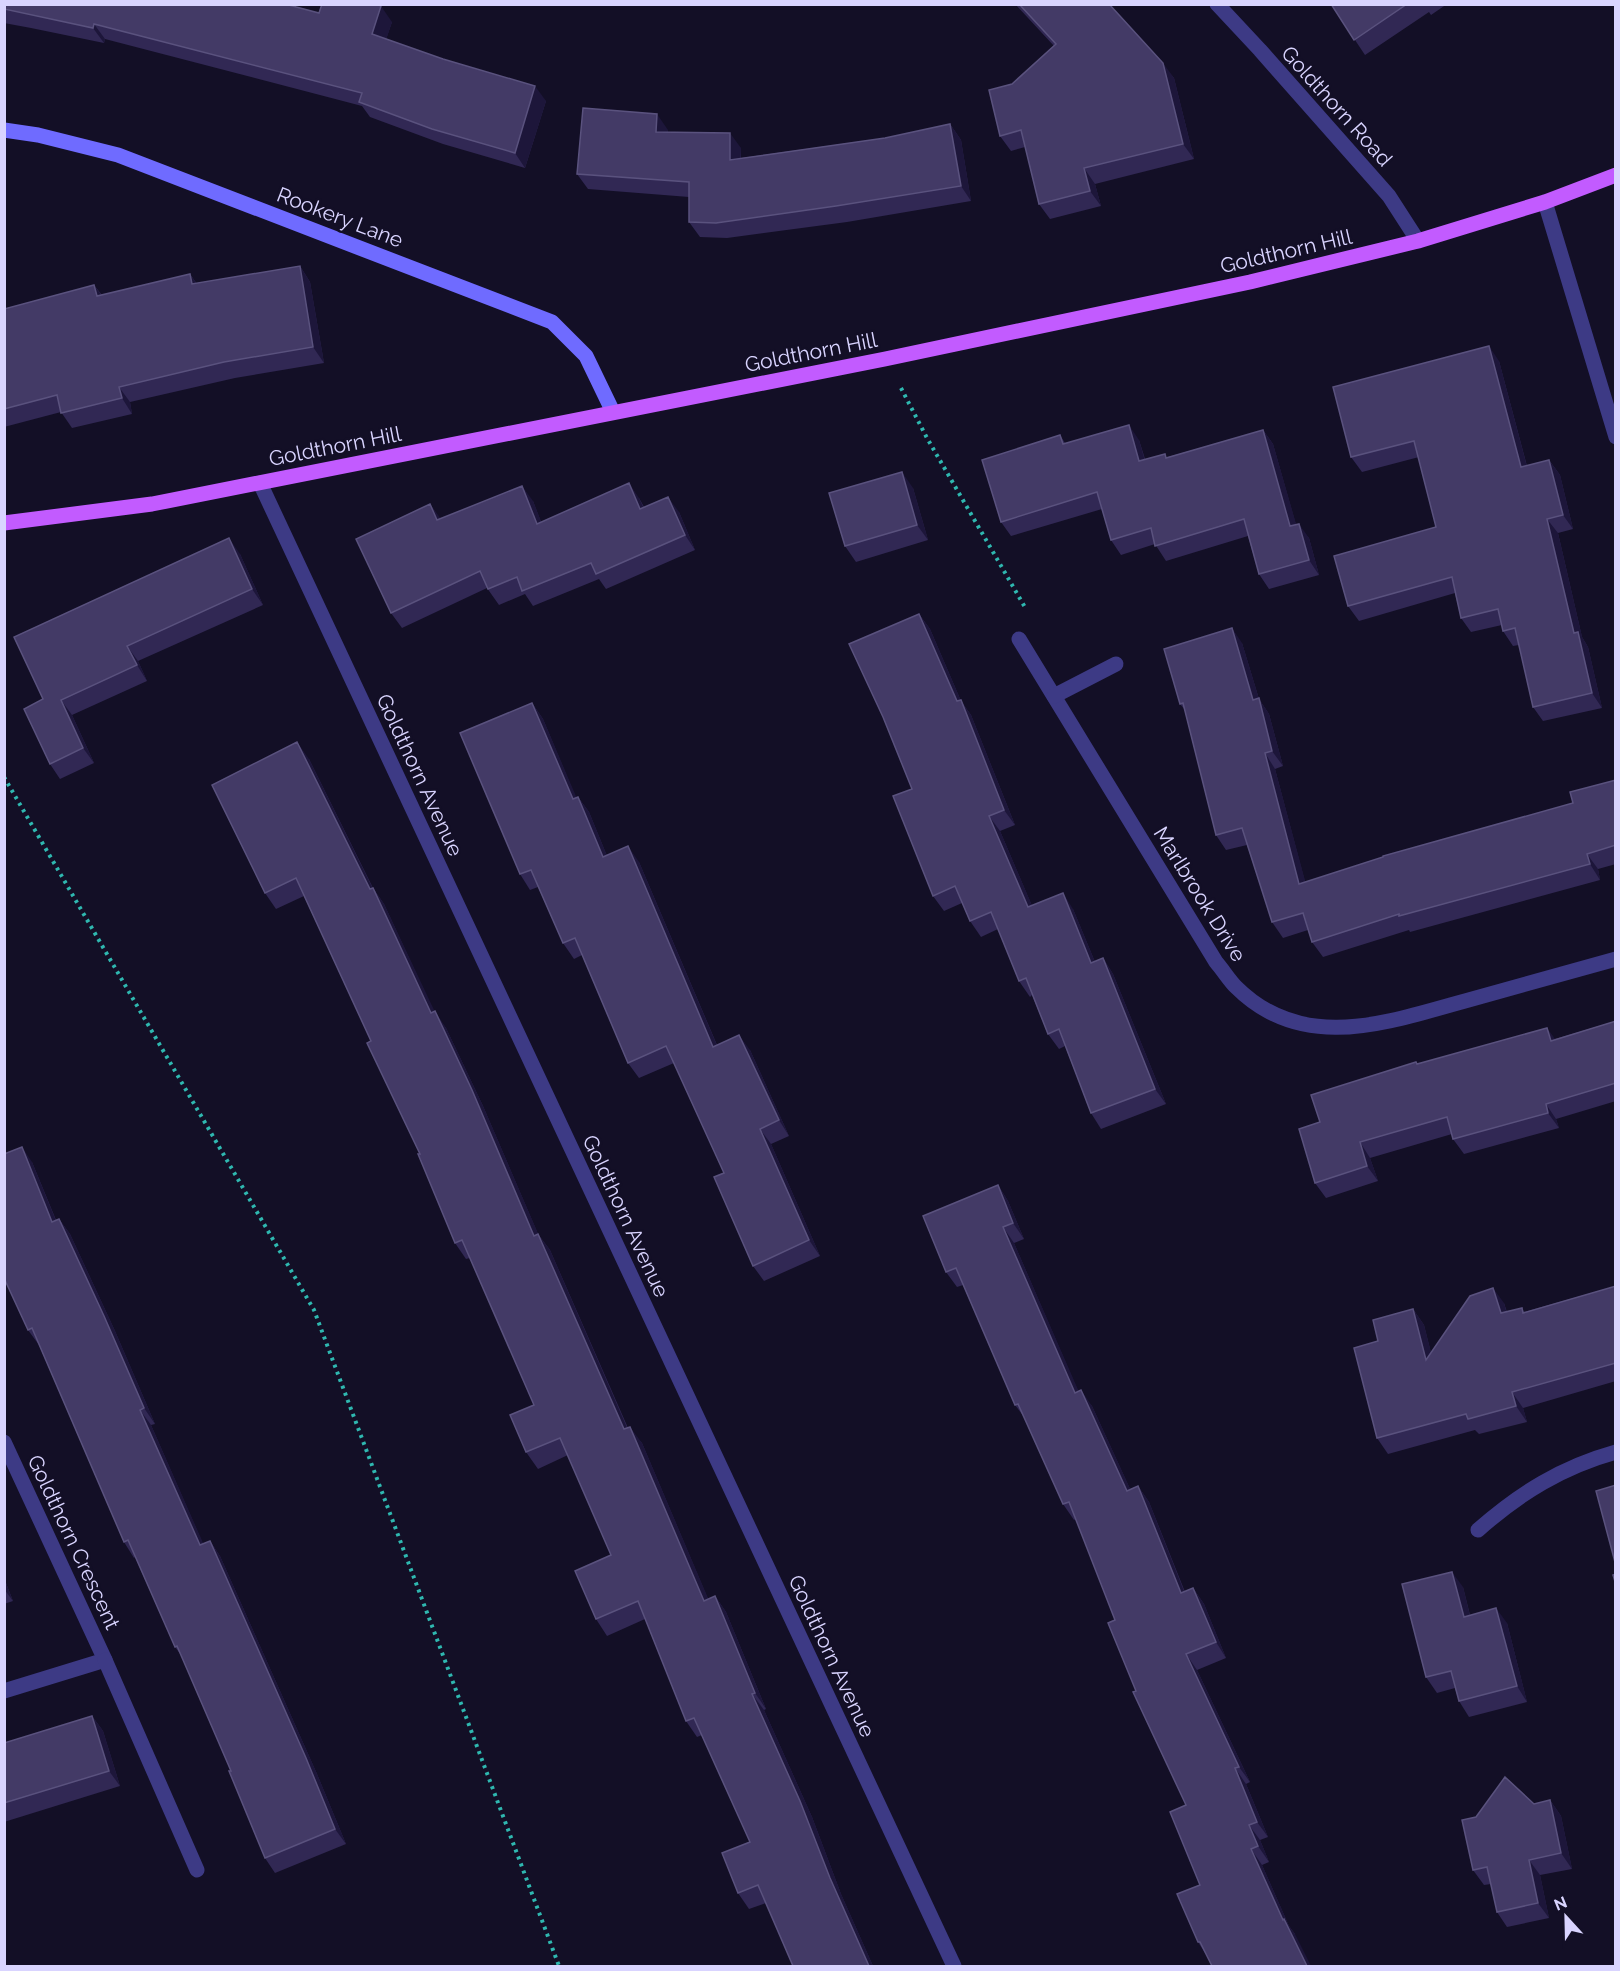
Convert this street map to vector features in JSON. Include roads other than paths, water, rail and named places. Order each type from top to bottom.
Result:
[{"type":"main road","name":"Rookery Lane","points":[[4,130],[38,135],[118,155],[552,322],[586,356],[613,412]]},
{"type":"main road","name":"Goldthorn Hill","points":[[4,523],[152,504],[885,359],[1250,282],[1418,241],[1545,202],[1616,175]]},
{"type":"street","name":"Goldthorn Road","points":[[1217,4],[1389,196],[1418,241]]},
{"type":"street","points":[[1545,202],[1616,437]]},
{"type":"street","name":"Goldthorn Avenue","points":[[260,483],[954,1966]]},
{"type":"street","name":"Marlbrook Drive","points":[[1019,639],[1216,962],[1236,988],[1268,1012],[1306,1025],[1347,1029],[1389,1022],[1616,959]]},
{"type":"street","points":[[1054,696],[1116,664]]},
{"type":"street","name":"Goldthorn Crescent","points":[[4,1442],[105,1660],[197,1870]]},
{"type":"street","points":[[1478,1530],[1503,1508],[1551,1477],[1584,1461],[1616,1452]]},
{"type":"street","name":"Goldthorn Crescent","points":[[4,1691],[105,1660]]}]
